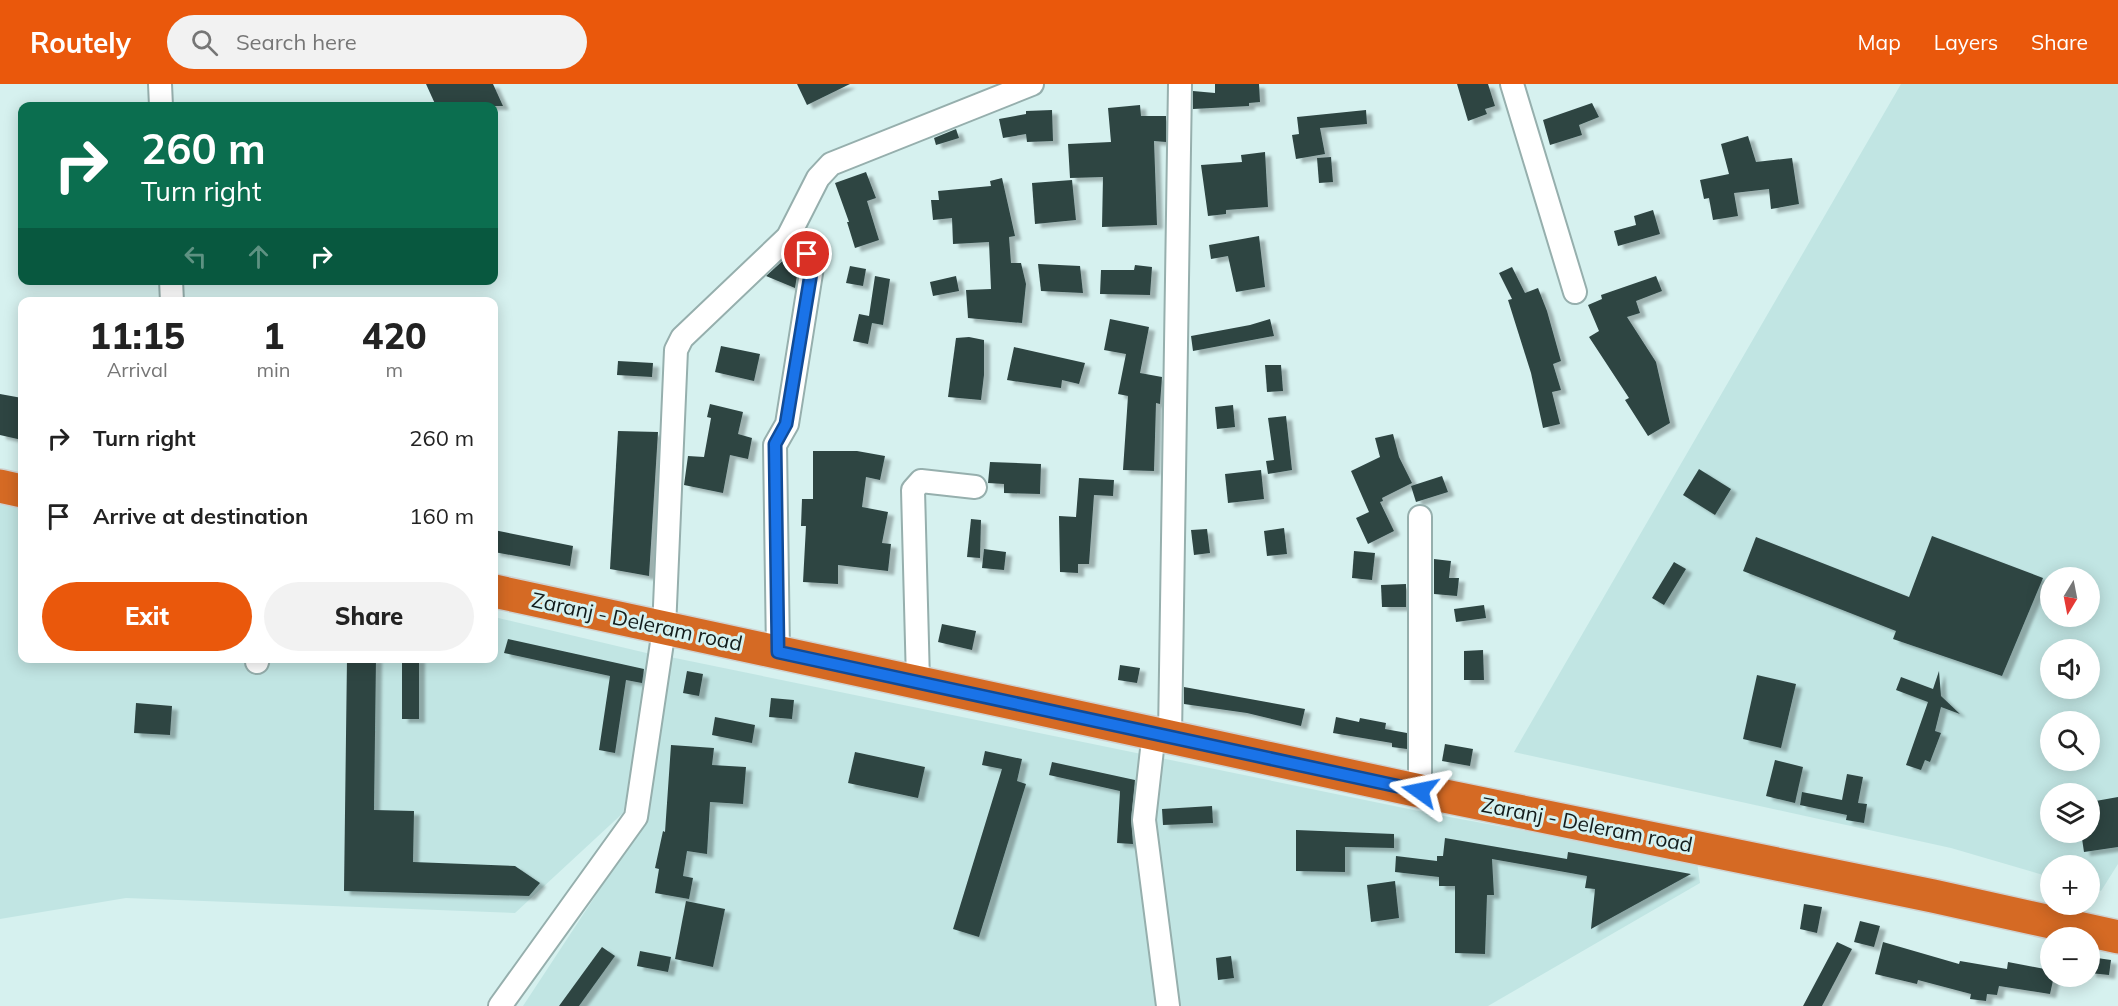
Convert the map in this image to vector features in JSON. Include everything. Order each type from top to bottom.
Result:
[{"type":"highway","points":[[0,486],[18,489]]},
{"type":"highway","name":"Zaranj - Deleram road","points":[[498,592],[1420,791],[1933,896],[2118,937]]},
{"type":"street","points":[[160,84],[161,102]]},
{"type":"street","points":[[500,1006],[636,817],[664,629],[676,350],[690,330],[735,290],[788,237],[818,178],[831,164],[1032,84]]},
{"type":"street","points":[[1168,1006],[1144,820],[1162,734],[1180,84]]},
{"type":"street","points":[[1512,84],[1575,292]]},
{"type":"street","points":[[778,652],[775,444],[786,424],[812,267],[800,244],[788,237]]},
{"type":"street","points":[[918,681],[913,490],[921,481],[975,487]]},
{"type":"street","points":[[1420,517],[1420,791]]},
{"type":"shaded area","points":[[1901,84],[2118,84],[2118,864],[2101,891],[2100,855],[2040,855],[2040,874],[1951,848],[1514,752]]},
{"type":"shaded area","points":[[0,502],[18,506],[18,663],[498,663],[498,618],[655,655],[623,813],[515,913],[126,898],[0,919]]},
{"type":"shaded area","points":[[670,657],[1433,814],[1697,862],[1700,883],[1488,1006],[523,1006],[642,825]]},
{"type":"building","points":[[426,84],[493,84],[503,106],[498,106],[498,102],[434,102]]},
{"type":"building","points":[[797,84],[850,84],[807,105]]},
{"type":"building","points":[[1215,84],[1259,84],[1260,102],[1249,103],[1249,106],[1193,109],[1193,91],[1215,93]]},
{"type":"building","points":[[1457,84],[1488,84],[1495,106],[1485,109],[1487,114],[1468,121]]},
{"type":"building","points":[[1592,103],[1599,117],[1579,125],[1582,135],[1550,145],[1543,120]]},
{"type":"building","points":[[1140,105],[1141,116],[1166,116],[1166,142],[1154,141],[1157,225],[1102,227],[1103,177],[1070,178],[1068,144],[1111,142],[1108,108]]},
{"type":"building","points":[[1052,110],[1053,141],[1027,142],[1026,134],[1003,138],[999,119],[1026,114],[1026,111]]},
{"type":"building","points":[[1366,110],[1367,124],[1320,128],[1325,154],[1296,159],[1292,135],[1299,134],[1297,117]]},
{"type":"building","points":[[956,129],[959,138],[936,145],[934,138]]},
{"type":"building","points":[[1748,136],[1756,162],[1792,158],[1799,204],[1771,209],[1769,189],[1734,193],[1738,216],[1713,220],[1709,198],[1704,199],[1700,180],[1729,174],[1721,144]]},
{"type":"building","points":[[1265,152],[1268,207],[1226,210],[1226,214],[1208,216],[1201,165],[1242,162],[1241,155]]},
{"type":"building","points":[[1331,157],[1333,182],[1319,183],[1317,158]]},
{"type":"building","points":[[866,172],[876,198],[867,201],[879,240],[855,248],[847,222],[849,222],[835,183]]},
{"type":"building","points":[[1002,178],[1015,236],[1009,237],[1011,263],[1021,263],[1026,284],[1022,323],[968,318],[966,290],[991,289],[989,242],[953,244],[952,218],[933,220],[931,200],[939,200],[938,191],[991,186],[990,181]]},
{"type":"building","points":[[1072,180],[1076,220],[1035,224],[1032,183]]},
{"type":"building","points":[[1653,210],[1660,234],[1618,246],[1614,231],[1636,225],[1634,216]]},
{"type":"building","points":[[1259,236],[1265,287],[1236,292],[1228,256],[1211,259],[1209,245]]},
{"type":"building","points":[[790,254],[798,269],[795,288],[766,276]]},
{"type":"building","points":[[1038,264],[1080,266],[1083,293],[1041,291]]},
{"type":"building","points":[[1135,265],[1152,267],[1150,295],[1100,294],[1101,270],[1134,270]]},
{"type":"building","points":[[850,266],[866,269],[863,286],[846,283]]},
{"type":"building","points":[[1512,267],[1525,293],[1538,288],[1547,311],[1561,361],[1553,364],[1561,390],[1552,392],[1560,424],[1543,428],[1531,373],[1508,300],[1512,299],[1499,273]]},
{"type":"building","points":[[875,276],[890,279],[883,325],[872,323],[868,344],[853,341],[859,314],[869,316]]},
{"type":"building","points":[[956,276],[959,291],[933,296],[930,282]]},
{"type":"building","points":[[1656,276],[1662,291],[1636,301],[1640,313],[1627,317],[1656,362],[1670,423],[1648,436],[1625,400],[1629,398],[1589,337],[1599,331],[1588,305],[1602,299],[1601,295]]},
{"type":"building","points":[[1110,319],[1149,327],[1140,373],[1162,377],[1160,404],[1156,403],[1154,471],[1123,470],[1128,396],[1118,394],[1126,354],[1104,350]]},
{"type":"building","points":[[1270,319],[1274,336],[1193,351],[1191,336]]},
{"type":"building","points":[[969,337],[984,340],[981,400],[948,397],[956,338]]},
{"type":"building","points":[[721,346],[760,354],[754,381],[715,372]]},
{"type":"building","points":[[1014,347],[1085,363],[1079,384],[1062,380],[1061,388],[1007,380]]},
{"type":"building","points":[[618,361],[653,363],[652,377],[617,375]]},
{"type":"building","points":[[1265,365],[1281,365],[1283,391],[1267,392]]},
{"type":"building","points":[[0,394],[18,397],[18,439],[0,435]]},
{"type":"building","points":[[710,404],[743,412],[738,434],[752,438],[748,459],[730,455],[723,493],[684,485],[688,456],[704,457],[711,418],[707,417]]},
{"type":"building","points":[[1233,405],[1235,427],[1217,429],[1215,407]]},
{"type":"building","points":[[1286,416],[1292,470],[1268,474],[1266,461],[1274,460],[1268,418]]},
{"type":"building","points":[[618,431],[658,432],[649,576],[610,569]]},
{"type":"building","points":[[1393,434],[1399,457],[1412,483],[1382,498],[1383,501],[1380,502],[1394,531],[1368,544],[1356,518],[1369,512],[1351,471],[1380,457],[1375,438]]},
{"type":"building","points":[[813,451],[857,451],[885,456],[880,480],[866,477],[862,507],[888,512],[882,543],[891,544],[888,571],[838,565],[838,584],[803,582],[806,526],[801,526],[802,499],[813,499]]},
{"type":"building","points":[[990,462],[1041,464],[1040,494],[1004,493],[1004,484],[988,483]]},
{"type":"building","points":[[1699,469],[1731,489],[1715,515],[1683,495]]},
{"type":"building","points":[[1261,470],[1264,499],[1228,503],[1225,474]]},
{"type":"building","points":[[1442,476],[1448,492],[1416,502],[1411,486]]},
{"type":"building","points":[[1079,478],[1114,480],[1113,496],[1094,495],[1089,564],[1078,564],[1078,573],[1060,572],[1059,516],[1076,517]]},
{"type":"building","points":[[971,519],[981,520],[980,558],[967,557]]},
{"type":"building","points":[[1284,528],[1287,554],[1267,556],[1264,531]]},
{"type":"building","points":[[1207,529],[1210,553],[1194,555],[1191,530]]},
{"type":"building","points":[[498,531],[573,546],[570,566],[498,553]]},
{"type":"building","points":[[1932,536],[2040,577],[2040,585],[2002,676],[1893,639],[1896,631],[1743,571],[1756,537],[1909,597]]},
{"type":"building","points":[[984,549],[1006,552],[1004,570],[982,568]]},
{"type":"building","points":[[1354,551],[1375,553],[1372,580],[1352,578]]},
{"type":"building","points":[[1434,559],[1451,561],[1449,578],[1459,578],[1457,596],[1434,594]]},
{"type":"building","points":[[1674,562],[1686,569],[1664,605],[1652,598]]},
{"type":"building","points":[[1406,584],[1406,607],[1382,607],[1381,585]]},
{"type":"building","points":[[1484,605],[1486,618],[1456,622],[1454,609]]},
{"type":"building","points":[[942,624],[976,631],[972,650],[938,642]]},
{"type":"building","points":[[508,639],[644,669],[642,683],[626,680],[615,753],[599,750],[610,676],[504,653]]},
{"type":"building","points":[[1483,650],[1484,680],[1464,680],[1464,651]]},
{"type":"building","points":[[347,663],[376,663],[374,810],[414,811],[413,862],[515,866],[540,883],[529,896],[344,891]]},
{"type":"building","points":[[402,663],[419,663],[419,719],[402,719]]},
{"type":"building","points":[[1120,665],[1140,668],[1137,683],[1118,680]]},
{"type":"building","points":[[687,671],[703,674],[699,696],[683,693]]},
{"type":"building","points":[[1939,671],[1941,696],[1960,714],[1941,707],[1935,731],[1941,733],[1930,762],[1925,760],[1921,770],[1906,765],[1928,702],[1896,690],[1901,677],[1933,689]]},
{"type":"building","points":[[1757,675],[1796,684],[1781,748],[1743,739]]},
{"type":"building","points":[[1184,687],[1305,709],[1301,726],[1247,713],[1184,704]]},
{"type":"building","points":[[771,698],[794,700],[792,719],[769,717]]},
{"type":"building","points":[[136,703],[172,706],[170,735],[134,733]]},
{"type":"building","points":[[715,717],[755,725],[752,743],[712,735]]},
{"type":"building","points":[[1336,717],[1359,722],[1360,718],[1386,723],[1385,729],[1407,733],[1407,749],[1392,747],[1392,743],[1333,733]]},
{"type":"building","points":[[1445,744],[1473,749],[1470,766],[1442,761]]},
{"type":"building","points":[[671,745],[714,748],[712,765],[746,767],[743,804],[710,802],[707,854],[687,851],[683,876],[693,878],[689,899],[655,893],[659,869],[655,868],[663,831],[665,832]]},
{"type":"building","points":[[985,751],[1022,759],[1017,781],[1026,784],[979,937],[953,929],[1002,769],[982,765]]},
{"type":"building","points":[[855,752],[925,767],[918,798],[848,783]]},
{"type":"building","points":[[1775,760],[1803,767],[1795,803],[1766,796]]},
{"type":"building","points":[[1052,762],[1135,780],[1131,819],[1133,844],[1117,843],[1120,791],[1049,775]]},
{"type":"building","points":[[1847,774],[1863,777],[1858,803],[1867,804],[1864,823],[1846,820],[1847,815],[1800,805],[1802,792],[1842,800]]},
{"type":"building","points":[[2118,797],[2118,847],[2084,852],[2083,843],[2100,843],[2100,800]]},
{"type":"building","points":[[1212,806],[1213,823],[1163,825],[1162,809]]},
{"type":"building","points":[[1296,830],[1394,834],[1394,848],[1345,847],[1345,872],[1296,871]]},
{"type":"building","points":[[1445,838],[1567,859],[1568,852],[1691,874],[1591,929],[1595,889],[1585,888],[1587,876],[1492,859],[1494,895],[1487,895],[1485,954],[1455,953],[1455,886],[1439,886],[1439,877],[1395,872],[1396,856],[1437,861],[1437,856],[1443,856]]},
{"type":"building","points":[[1395,881],[1399,918],[1371,922],[1367,885]]},
{"type":"building","points":[[686,901],[725,909],[713,967],[675,959]]},
{"type":"building","points":[[1804,904],[1822,907],[1817,933],[1800,929]]},
{"type":"building","points":[[1860,921],[1880,926],[1874,947],[1854,942]]},
{"type":"building","points":[[1837,942],[1852,949],[1822,1006],[1803,1006]]},
{"type":"building","points":[[1883,942],[1959,964],[1960,961],[2007,969],[2008,962],[2040,968],[2040,987],[2052,987],[2050,994],[1999,986],[1997,995],[1987,994],[1986,1001],[1970,999],[1971,994],[1918,980],[1917,984],[1875,974]]},
{"type":"building","points":[[602,947],[615,956],[579,1006],[559,1006]]},
{"type":"building","points":[[640,951],[671,957],[668,972],[637,966]]},
{"type":"building","points":[[1231,956],[1234,978],[1218,980],[1216,958]]},
{"type":"building","points":[[2100,958],[2111,960],[2109,975],[2100,974]]},
{"type":"route","points":[[807,254],[812,267],[786,424],[775,444],[778,652],[1420,791]]}]
